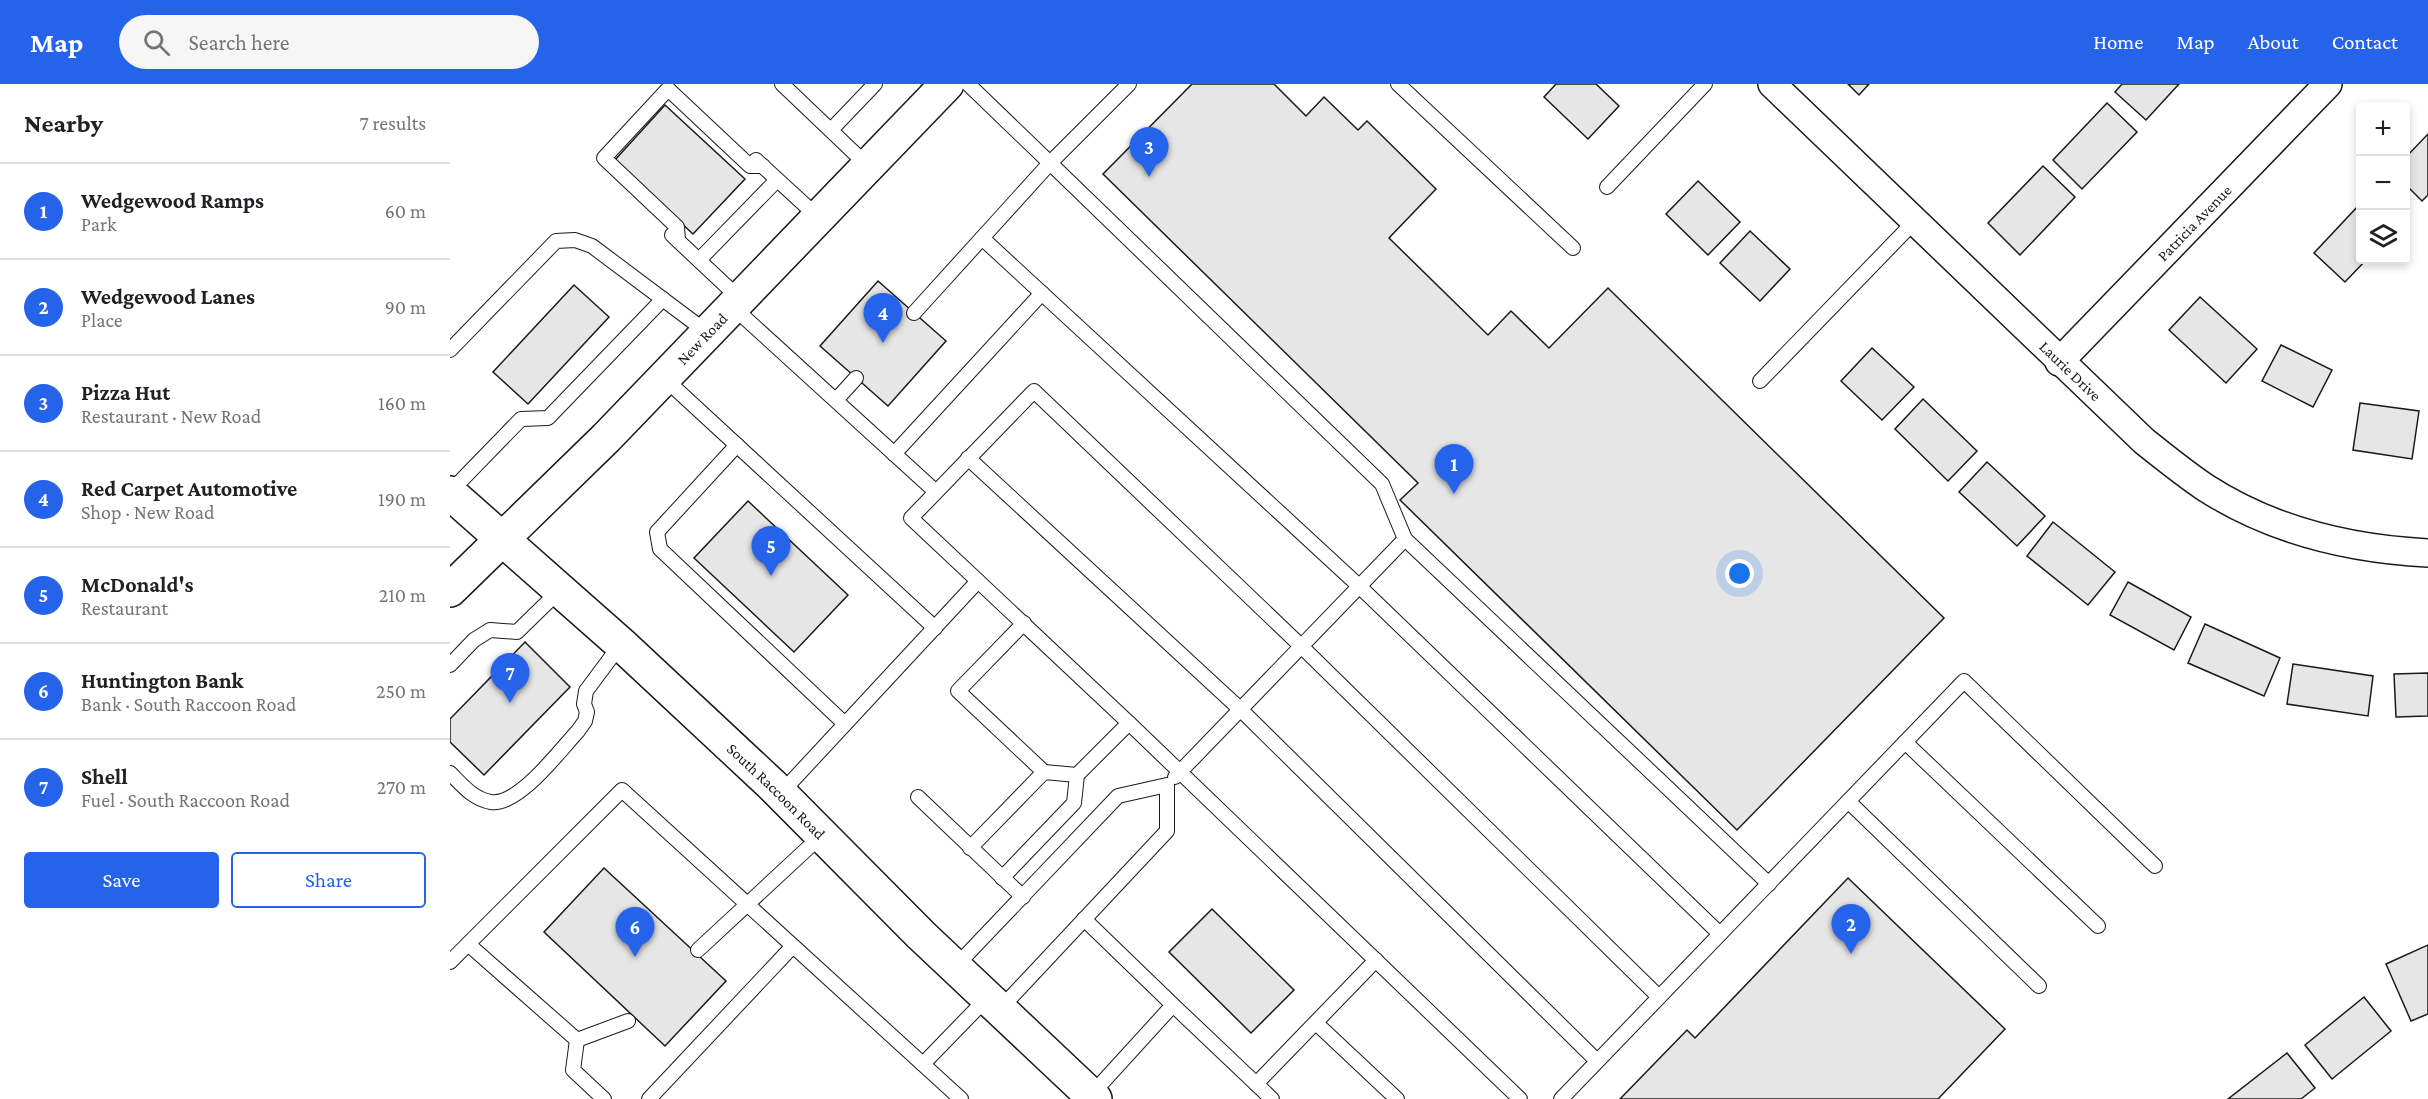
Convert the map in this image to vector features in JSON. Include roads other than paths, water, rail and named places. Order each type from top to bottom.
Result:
[{"type":"street","name":"New Road","points":[[450,590],[664,378],[947,84]]},
{"type":"street","name":"Laurie Drive","points":[[1772,84],[2059,362],[2144,441],[2206,488],[2241,508],[2309,534],[2350,546],[2428,553]]},
{"type":"street","name":"Patricia Avenue","points":[[2059,362],[2328,84]]},
{"type":"street","name":"South Raccoon Road","points":[[450,492],[621,644],[781,793],[955,967],[1093,1097]]},
{"type":"lane","points":[[819,218],[673,84],[593,160],[699,260],[736,303],[836,400],[935,491]]},
{"type":"lane","points":[[782,84],[868,166]]},
{"type":"lane","points":[[831,130],[875,84]]},
{"type":"lane","points":[[968,84],[1382,484],[1405,539],[1769,884]]},
{"type":"lane","points":[[914,313],[1050,163],[1129,84]]},
{"type":"lane","points":[[1398,84],[1573,248]]},
{"type":"lane","points":[[1607,187],[1705,84]]},
{"type":"lane","points":[[678,240],[677,227],[604,158],[668,89],[750,166],[763,166]]},
{"type":"lane","points":[[699,260],[777,180]]},
{"type":"lane","points":[[1760,381],[1914,222]]},
{"type":"lane","points":[[982,238],[1359,586],[1720,934]]},
{"type":"lane","points":[[450,350],[556,241],[575,240],[592,246],[708,333]]},
{"type":"lane","points":[[894,454],[1042,293]]},
{"type":"lane","points":[[450,492],[521,419],[548,418],[663,299]]},
{"type":"lane","points":[[664,378],[935,628]]},
{"type":"lane","points":[[836,400],[856,378]]},
{"type":"lane","points":[[1521,1099],[1180,771],[911,518],[1034,391],[1301,646],[1659,997]]},
{"type":"lane","points":[[737,446],[657,532],[660,549],[845,724]]},
{"type":"lane","points":[[968,458],[1240,709],[1597,1061]]},
{"type":"lane","points":[[955,967],[1119,796],[1167,785],[1405,539]]},
{"type":"lane","points":[[781,793],[978,581]]},
{"type":"lane","points":[[450,665],[474,640],[490,630],[517,632],[560,590]]},
{"type":"lane","points":[[1024,623],[958,691],[1044,772],[1077,775]]},
{"type":"lane","points":[[450,773],[476,796],[493,802],[504,801],[525,788],[585,721],[586,691],[621,644]]},
{"type":"lane","points":[[1561,1099],[1964,681],[2155,866]]},
{"type":"lane","points":[[1002,878],[1074,803],[1077,775],[1129,723]]},
{"type":"lane","points":[[1905,742],[2098,926]]},
{"type":"lane","points":[[970,848],[1044,772]]},
{"type":"lane","points":[[923,1064],[994,1003],[1084,920],[1167,831],[1167,785]]},
{"type":"lane","points":[[450,962],[622,789],[961,1099]]},
{"type":"lane","points":[[918,797],[1023,897]]},
{"type":"lane","points":[[1848,801],[2039,986]]},
{"type":"lane","points":[[698,950],[822,835]]},
{"type":"lane","points":[[1084,920],[1272,1099]]},
{"type":"lane","points":[[468,944],[577,1040]]},
{"type":"lane","points":[[649,1099],[793,946]]},
{"type":"lane","points":[[1256,1084],[1376,960]]},
{"type":"lane","points":[[1093,1097],[1173,1005]]},
{"type":"lane","points":[[577,1040],[628,1021]]},
{"type":"lane","points":[[1316,1023],[1398,1099]]},
{"type":"lane","points":[[577,1040],[573,1070],[604,1099]]},
{"type":"place","name":"Pizza Hut","points":[[1149,177]]},
{"type":"place","name":"Red Carpet Automotive","points":[[883,343]]},
{"type":"place","name":"Wedgewood Ramps","points":[[1454,494]]},
{"type":"place","name":"McDonald's","points":[[771,576]]},
{"type":"place","name":"Shell","points":[[510,703]]},
{"type":"place","name":"Wedgewood Lanes","points":[[1851,954]]},
{"type":"place","name":"Huntington Bank","points":[[635,957]]}]
